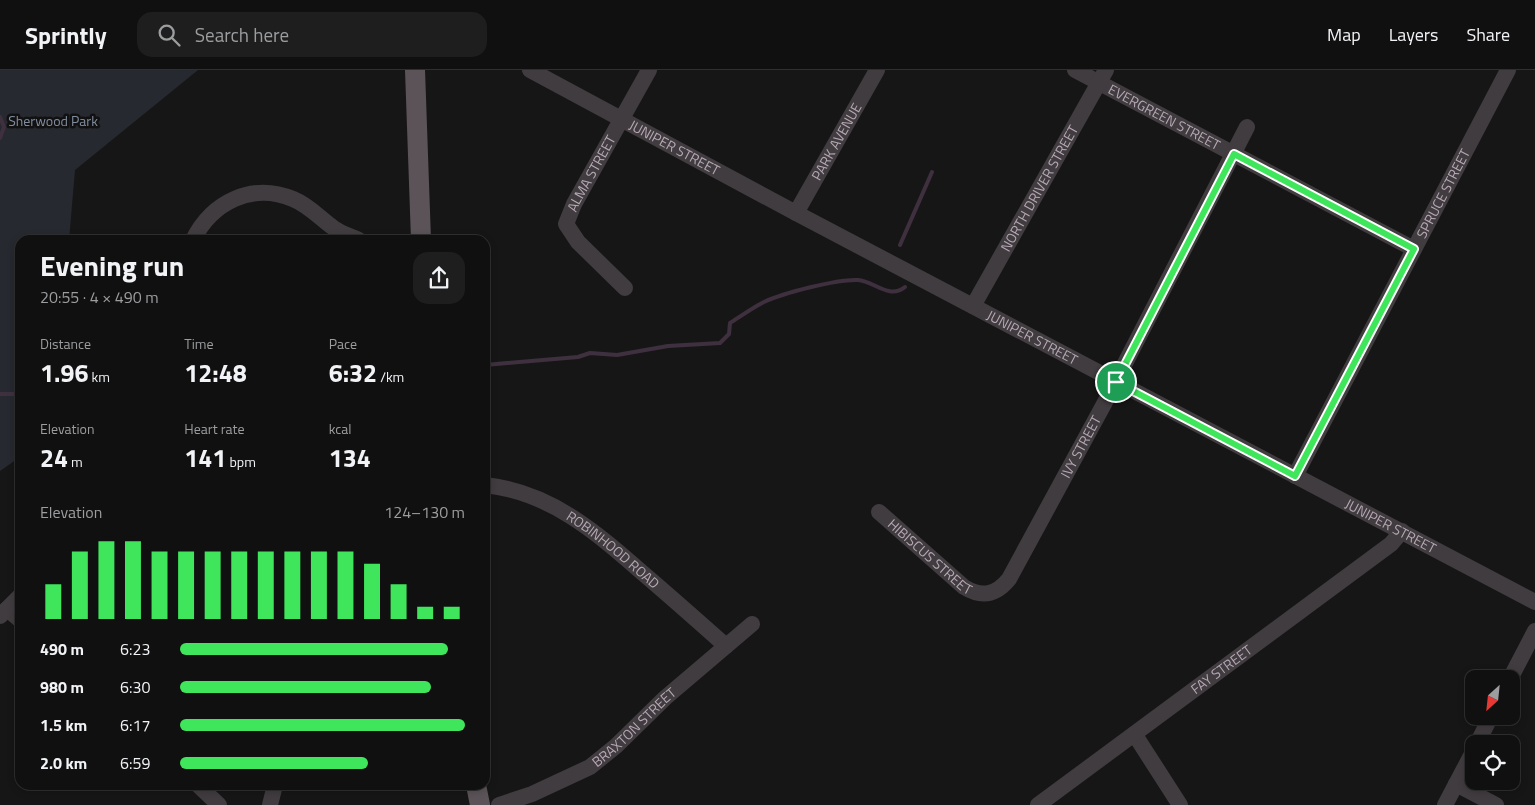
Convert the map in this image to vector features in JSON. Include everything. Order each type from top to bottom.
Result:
[{"type":"main road","points":[[415,70],[421,235]]},
{"type":"main road","points":[[477,790],[480,805]]},
{"type":"street","points":[[415,94],[427,70]]},
{"type":"street","name":"JUNIPER STREET","points":[[530,70],[796,213],[1535,602]]},
{"type":"street","name":"ALMA STREET","points":[[625,288],[578,242],[566,226],[574,204],[649,70]]},
{"type":"street","name":"PARK AVENUE","points":[[796,213],[877,70]]},
{"type":"street","name":"EVERGREEN STREET","points":[[1075,70],[1102,76],[1234,154],[1414,249]]},
{"type":"street","name":"SPRUCE STREET","points":[[1295,476],[1508,70]]},
{"type":"street","name":"NORTH DRIVER STREET","points":[[972,306],[1102,76]]},
{"type":"street","name":"IVY STREET","points":[[984,594],[993,593],[1008,579],[1116,382],[1247,127]]},
{"type":"street","points":[[196,235],[209,217],[225,203],[236,197],[265,193],[294,199],[331,226],[349,235]]},
{"type":"street","name":"ROBINHOOD ROAD","points":[[490,486],[514,490],[540,499],[588,526],[726,646]]},
{"type":"street","name":"HIBISCUS STREET","points":[[879,512],[964,587],[973,592],[984,594]]},
{"type":"street","name":"FAY STREET","points":[[1038,805],[1391,544],[1402,531]]},
{"type":"street","points":[[4,612],[15,601]]},
{"type":"street","name":"BRAXTON STREET","points":[[499,805],[540,790],[590,766],[616,746],[665,698],[752,624]]},
{"type":"street","points":[[1515,670],[1535,631]]},
{"type":"street","points":[[1135,735],[1180,805]]},
{"type":"street","points":[[1445,805],[1465,767]]},
{"type":"street","points":[[1456,784],[1496,805]]},
{"type":"street","points":[[203,790],[219,805]]},
{"type":"street","points":[[270,805],[274,790]]},
{"type":"green space","name":"Sherwood Park","points":[[0,70],[198,70],[75,170],[69,235],[15,235],[15,460],[0,471]]},
{"type":"waterway","points":[[0,117],[4,127],[0,138]]},
{"type":"waterway","points":[[900,245],[932,172]]},
{"type":"waterway","points":[[490,365],[578,357],[590,353],[617,355],[668,346],[720,343],[729,334],[730,323],[773,298],[810,287],[849,280],[864,281],[893,292],[905,287]]},
{"type":"waterway","points":[[0,394],[15,394]]},
{"type":"route","points":[[1234,154],[1414,249],[1295,476],[1116,382],[1234,154]]}]
